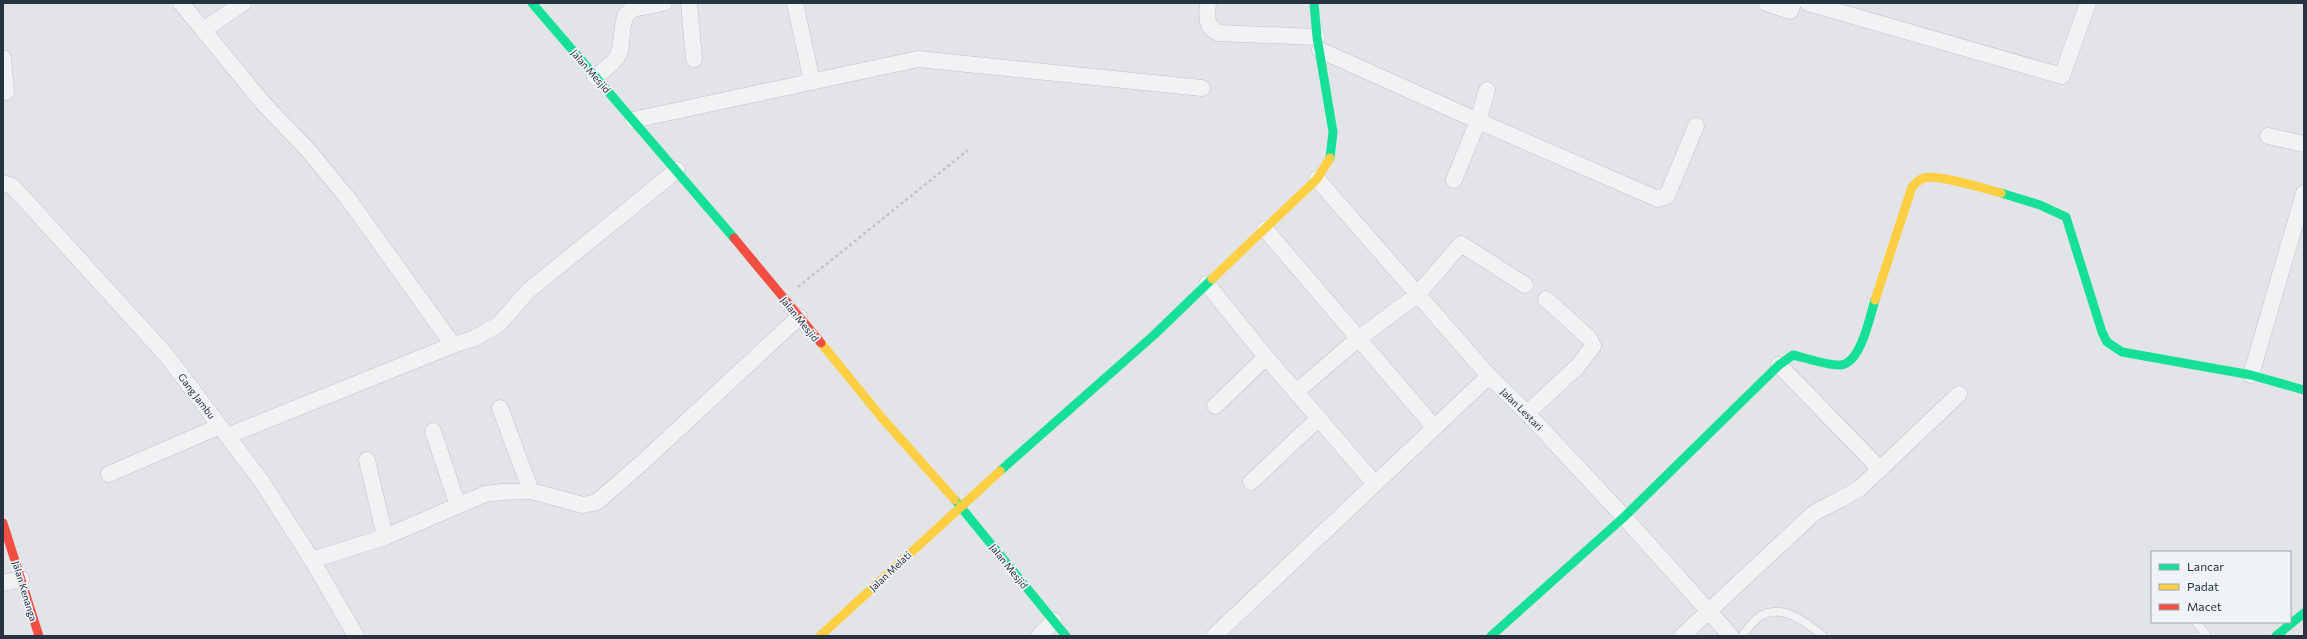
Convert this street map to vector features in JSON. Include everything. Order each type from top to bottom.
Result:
[{"type":"street","points":[[181,3],[349,200],[453,345]]},
{"type":"street","points":[[203,30],[243,3]]},
{"type":"street","name":"Jalan Mesjid","points":[[532,3],[677,170],[882,418],[960,506],[1066,636]]},
{"type":"street","points":[[596,77],[615,63],[618,57],[623,43],[623,25],[625,16],[632,9],[664,3]]},
{"type":"street","points":[[689,3],[694,59]]},
{"type":"street","points":[[795,3],[812,82]]},
{"type":"street","points":[[1208,3],[1207,21],[1212,30],[1218,33],[1319,44],[1478,121],[1658,199],[1667,196],[1696,126]]},
{"type":"street","name":"Jalan Melati","points":[[820,636],[960,506],[1154,335],[1317,179],[1329,163],[1333,147],[1330,105],[1319,44],[1314,3]]},
{"type":"street","points":[[1766,3],[1790,11],[1792,3]]},
{"type":"street","points":[[1808,3],[2062,76],[2088,3]]},
{"type":"street","points":[[3,58],[6,92]]},
{"type":"street","points":[[633,120],[918,59],[1202,88]]},
{"type":"street","points":[[1454,180],[1478,121],[1487,90]]},
{"type":"street","points":[[2268,136],[2304,144]]},
{"type":"street","points":[[109,474],[453,345],[476,338],[499,324],[528,291],[677,170]]},
{"type":"street","points":[[1491,636],[1624,517],[1779,365],[1793,355],[1841,365],[1851,362],[1858,352],[1912,187],[1920,179],[1927,177],[1943,179],[2037,204],[2064,215],[2070,227],[2102,332],[2107,342],[2122,352],[2251,375],[2304,390]]},
{"type":"street","name":"Jalan Lestari","points":[[1317,179],[1489,376],[1527,413],[1624,517],[1731,636]]},
{"type":"street","name":"Gang Jambu","points":[[3,183],[12,186],[37,212],[167,356],[262,482],[312,560],[356,636]]},
{"type":"street","points":[[2251,375],[2304,193]]},
{"type":"street","points":[[1265,229],[1434,427]]},
{"type":"street","points":[[1297,391],[1358,339],[1417,295],[1457,240],[1525,285]]},
{"type":"street","points":[[1207,284],[1266,357],[1297,391],[1375,484]]},
{"type":"street","points":[[1527,413],[1577,367],[1593,346],[1589,338],[1546,299]]},
{"type":"street","points":[[312,560],[385,537],[485,494],[531,491],[569,503],[583,505],[596,502],[645,460],[799,317]]},
{"type":"street","points":[[1215,406],[1266,357]]},
{"type":"street","points":[[1779,365],[1880,469]]},
{"type":"street","points":[[1214,636],[1489,376]]},
{"type":"street","points":[[1682,636],[1814,513],[1828,504],[1845,499],[1880,469],[1959,394]]},
{"type":"street","points":[[500,408],[531,491]]},
{"type":"street","points":[[1251,482],[1319,418]]},
{"type":"street","points":[[433,431],[458,506]]},
{"type":"street","points":[[367,460],[385,537]]},
{"type":"street","name":"Jalan Kenanga","points":[[3,523],[39,636]]},
{"type":"street","points":[[3,583],[21,579]]},
{"type":"street","points":[[2276,636],[2304,612]]},
{"type":"street","points":[[1039,636],[1054,621]]},
{"type":"lane","points":[[1742,636],[1758,617],[1773,611],[1792,615],[1802,620],[1823,636]]},
{"type":"lane","points":[[2197,623],[2207,636]]},
{"type":"path","points":[[784,299],[968,150]]},
{"type":"traffic: fast","points":[[532,3],[734,238]]},
{"type":"traffic: fast","points":[[1314,3],[1317,37],[1333,132],[1330,158]]},
{"type":"traffic: fast","points":[[2001,193],[2040,205],[2066,217],[2102,332],[2107,342],[2122,352],[2251,375],[2304,390]]},
{"type":"traffic: fast","points":[[1000,471],[1154,335],[1212,279]]},
{"type":"traffic: fast","points":[[1491,636],[1624,517],[1779,365],[1793,355],[1817,362],[1836,365],[1841,365],[1848,362],[1854,356],[1864,338],[1875,300]]},
{"type":"traffic: fast","points":[[955,500],[1066,636]]},
{"type":"traffic: fast","points":[[2276,636],[2304,613]]},
{"type":"traffic: slow","points":[[1212,279],[1317,179],[1330,158]]},
{"type":"traffic: slow","points":[[1875,300],[1912,187],[1918,181],[1930,177],[1939,178],[1962,182],[2001,193]]},
{"type":"traffic: slow","points":[[821,343],[882,418],[955,500]]},
{"type":"traffic: slow","points":[[820,636],[1000,471]]},
{"type":"traffic: jam","points":[[734,238],[821,343]]},
{"type":"traffic: jam","points":[[3,523],[39,636]]}]
